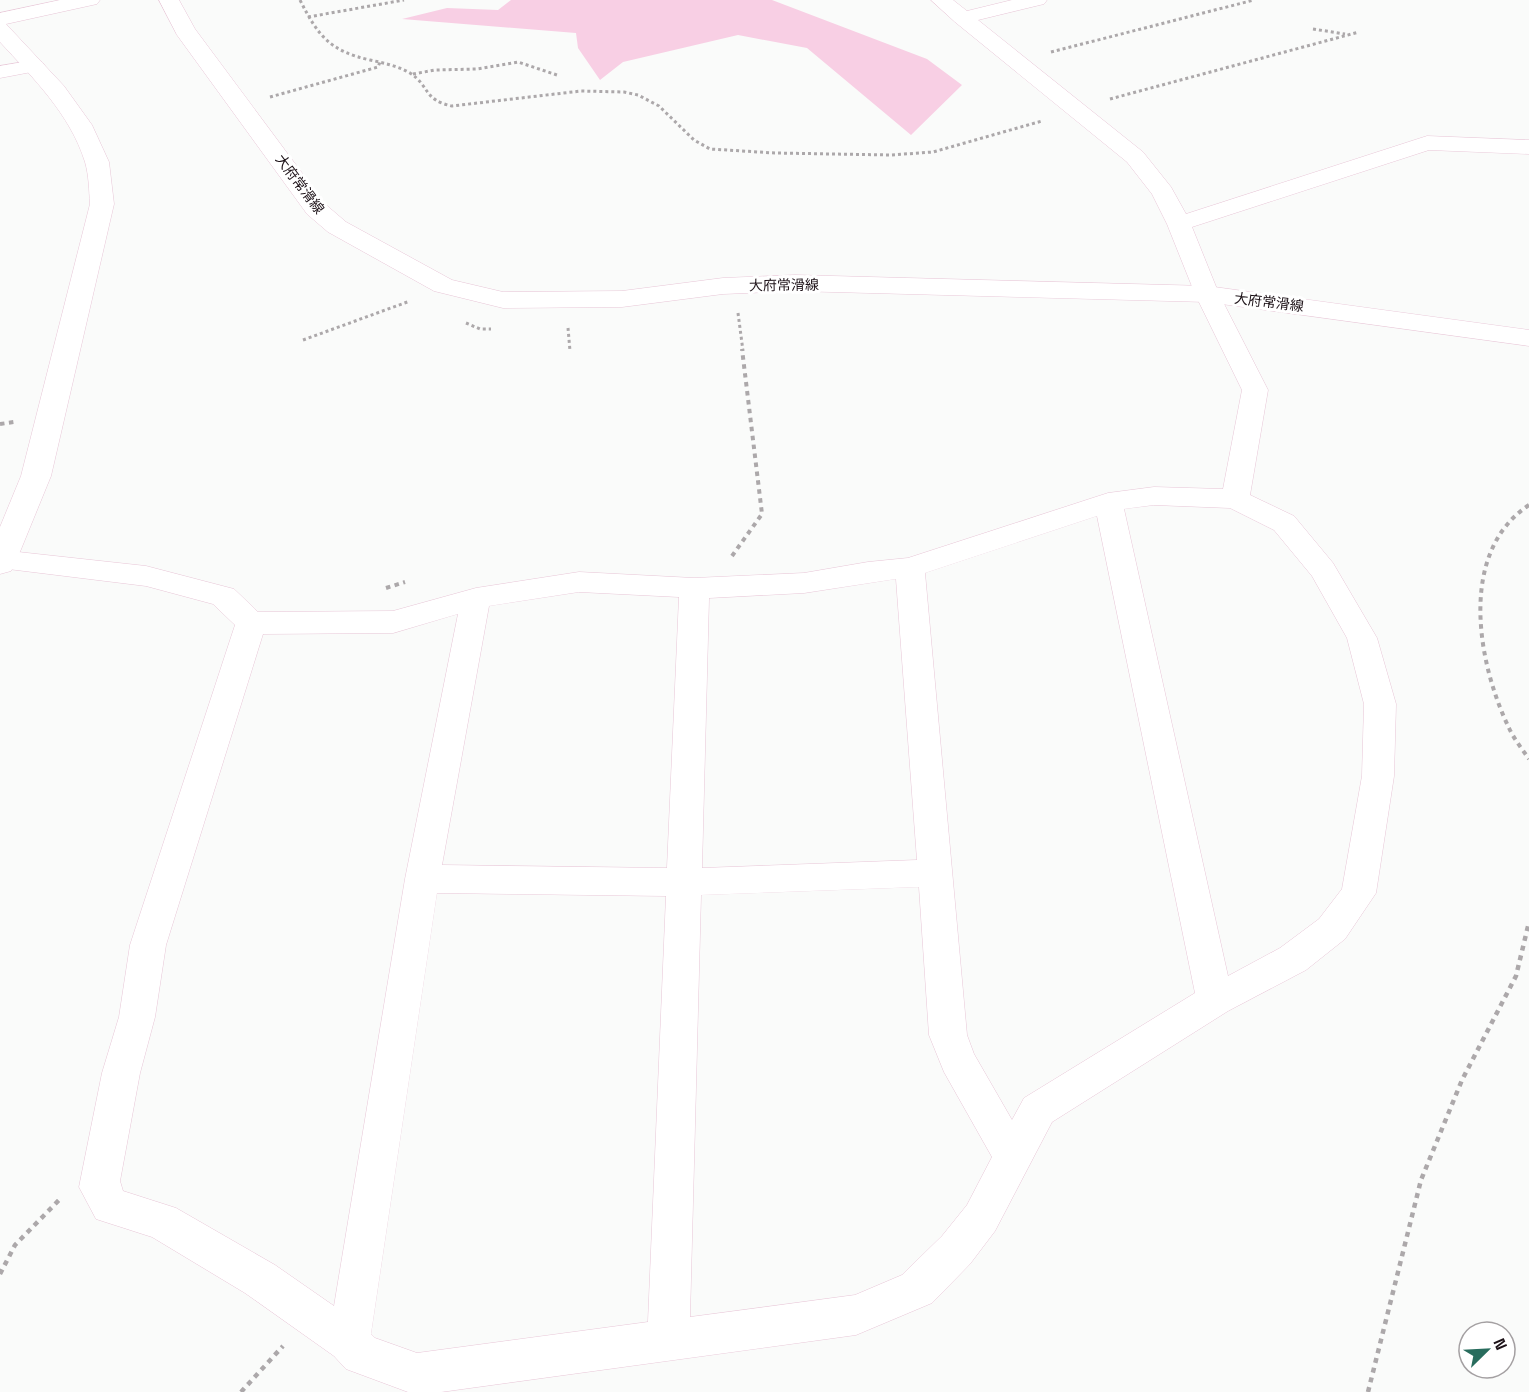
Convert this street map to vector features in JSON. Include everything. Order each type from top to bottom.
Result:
[{"type":"main road","points":[[0,19],[90,0]]},
{"type":"main road","name":"大府常滑線","points":[[169,0],[185,30],[323,215],[337,227],[443,286],[503,300],[529,301],[622,299],[734,286],[795,283],[1207,294],[1529,338]]},
{"type":"main road","points":[[0,29],[35,66],[81,125],[98,164],[102,204],[36,476],[1,561]]},
{"type":"street","points":[[941,0],[1135,157],[1163,192],[1179,224],[1207,294],[1255,390],[1235,499]]},
{"type":"street","points":[[962,18],[1037,0]]},
{"type":"street","points":[[0,72],[35,66]]},
{"type":"street","points":[[1179,224],[1427,142],[1529,147]]},
{"type":"street","points":[[1,561],[157,579],[223,596],[251,623],[393,622],[476,598],[579,582],[707,587],[804,583],[868,572],[909,568],[1108,502],[1154,496],[1235,499],[1284,523],[1323,570],[1362,638],[1380,704],[1378,776],[1359,893],[1332,929],[1293,958],[1215,999],[1038,1110],[981,1218],[956,1250],[917,1289],[856,1315],[417,1374],[361,1354],[349,1341],[260,1279],[162,1221],[110,1206],[99,1186],[121,1073],[137,1017],[148,945],[251,623]]},
{"type":"street","points":[[1108,502],[1215,999]]},
{"type":"street","points":[[909,568],[948,1035],[957,1060],[1013,1157]]},
{"type":"street","points":[[668,1340],[685,882],[707,587]]},
{"type":"street","points":[[349,1341],[422,879],[476,598]]},
{"type":"street","points":[[422,879],[685,882],[934,873]]},
{"type":"path","points":[[300,0],[317,32],[336,51],[380,62],[413,74],[435,70],[477,69],[519,62],[557,75]]},
{"type":"path","points":[[308,17],[404,0]]},
{"type":"path","points":[[1015,61],[1254,0]]},
{"type":"path","points":[[1313,29],[1347,34]]},
{"type":"path","points":[[413,74],[428,97],[440,105],[452,106],[592,90],[633,93],[665,109],[700,146],[775,153],[891,155],[933,153],[1076,109],[1359,32]]},
{"type":"path","points":[[241,106],[378,67],[380,62]]},
{"type":"path","points":[[707,587],[719,576],[762,514],[734,286]]},
{"type":"path","points":[[303,340],[416,299]]},
{"type":"path","points":[[1529,505],[1499,532],[1483,572],[1482,598],[1487,667],[1507,725],[1529,759]]},
{"type":"path","points":[[1368,1392],[1421,1180],[1462,1080],[1516,976],[1529,922]]},
{"type":"path","points":[[0,1274],[15,1245],[72,1186],[100,1181]]},
{"type":"path","points":[[241,1392],[256,1374],[277,1355],[306,1311]]},
{"type":"shaded area","points":[[511,0],[772,0],[927,59],[962,85],[911,135],[807,48],[738,35],[623,62],[600,80],[578,48],[576,33],[402,19],[447,8],[498,10]]}]
